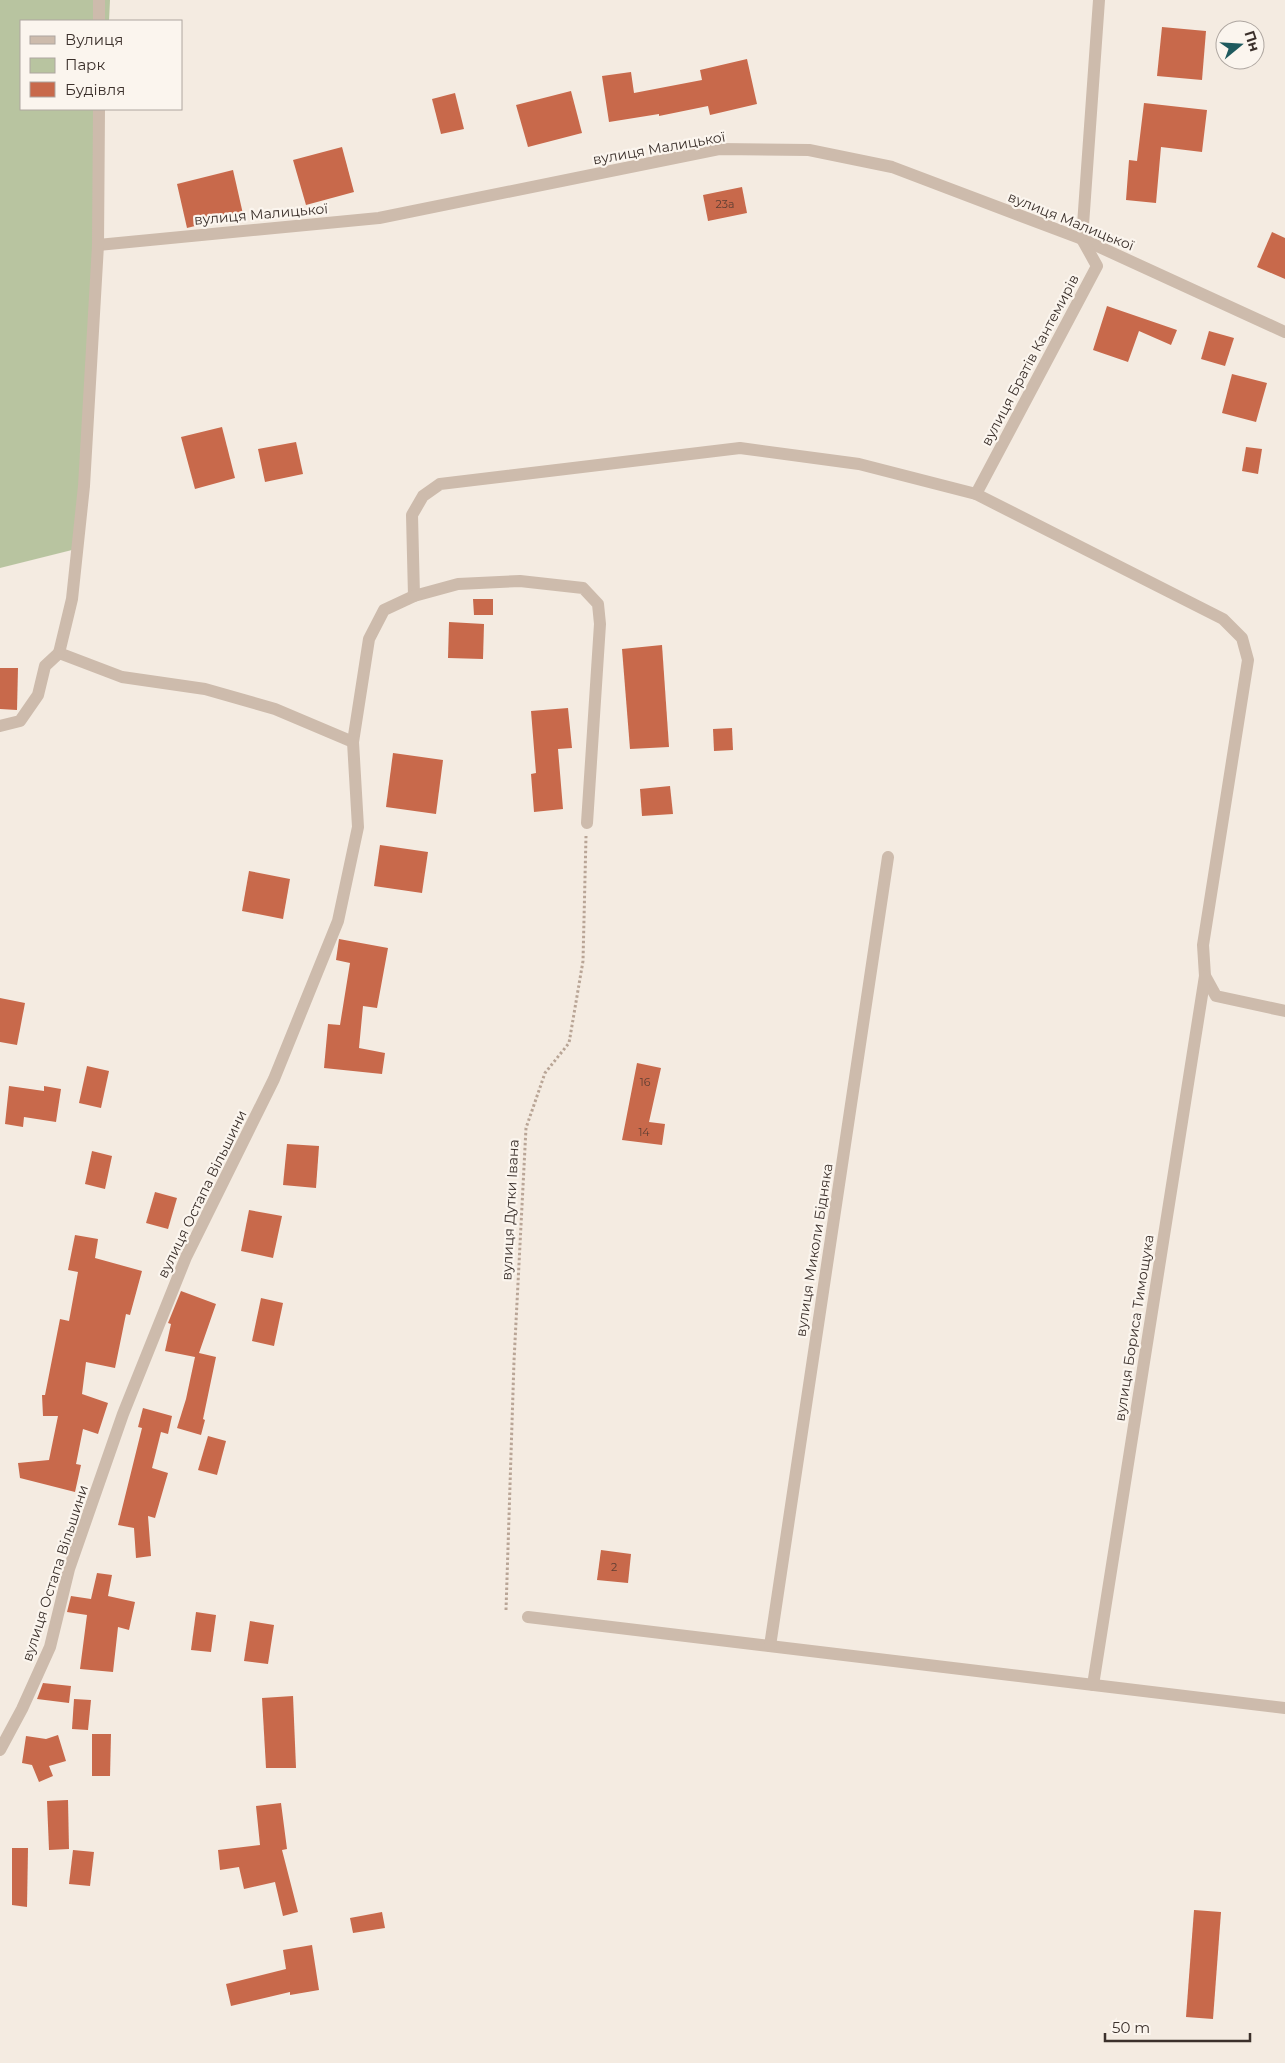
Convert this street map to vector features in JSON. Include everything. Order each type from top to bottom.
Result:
[{"type":"street","points":[[99,0],[99,20]]},
{"type":"street","points":[[1082,239],[1100,0]]},
{"type":"street","points":[[0,726],[20,721],[38,695],[45,666],[59,653],[72,599],[84,486],[98,245],[99,110]]},
{"type":"street","name":"вулиця Малицької","points":[[98,245],[379,218],[719,149],[809,150],[892,167],[1082,239],[1285,332]]},
{"type":"street","name":"вулиця Братів Кантемирів","points":[[976,494],[1097,266],[1082,239]]},
{"type":"street","name":"вулиця Бориса Тимощука","points":[[414,596],[412,515],[423,496],[440,484],[740,448],[858,464],[976,494],[1223,619],[1242,638],[1248,660],[1203,945],[1205,976],[1093,1685]]},
{"type":"street","name":"вулиця Остапа Вільшини","points":[[0,1750],[22,1710],[50,1647],[69,1569],[124,1414],[186,1256],[274,1079],[338,921],[358,827],[353,742],[369,639],[384,610],[414,596],[458,584],[520,581],[583,588],[598,604],[600,624],[587,823]]},
{"type":"street","points":[[59,653],[122,677],[205,689],[275,709],[353,742]]},
{"type":"street","name":"вулиця Миколи Бідняка","points":[[770,1646],[888,857]]},
{"type":"street","points":[[1205,976],[1216,996],[1285,1011]]},
{"type":"street","points":[[528,1617],[1285,1708]]},
{"type":"path","name":"вулиця Дутки Івана","points":[[506,1610],[514,1361],[526,1128],[545,1073],[568,1044],[583,961],[587,823]]},
{"type":"green space","points":[[0,0],[110,0],[109,20],[20,20],[20,110],[104,110],[80,548],[0,568]]},
{"type":"building","points":[[1162,27],[1206,31],[1202,80],[1157,76]]},
{"type":"building","points":[[747,59],[757,104],[710,115],[708,106],[659,116],[659,114],[609,122],[602,76],[631,72],[634,93],[702,80],[700,70]]},
{"type":"building","points":[[571,91],[582,133],[528,147],[516,105]]},
{"type":"building","points":[[455,93],[464,129],[441,134],[432,99]]},
{"type":"building","points":[[1144,103],[1207,110],[1202,152],[1161,147],[1156,203],[1126,200],[1129,160],[1137,161]]},
{"type":"building","points":[[342,147],[354,192],[306,205],[293,160]]},
{"type":"building","points":[[233,170],[243,214],[187,228],[177,184]]},
{"type":"building","points":[[742,187],[747,213],[708,221],[703,195]]},
{"type":"building","points":[[1272,232],[1285,238],[1285,279],[1257,267]]},
{"type":"building","points":[[1107,306],[1177,330],[1171,345],[1139,331],[1128,362],[1093,350]]},
{"type":"building","points":[[1209,331],[1234,338],[1225,366],[1201,359]]},
{"type":"building","points":[[1232,374],[1267,383],[1256,422],[1222,413]]},
{"type":"building","points":[[222,427],[235,478],[195,489],[181,437]]},
{"type":"building","points":[[296,442],[303,474],[265,482],[258,449]]},
{"type":"building","points":[[1246,447],[1262,449],[1258,474],[1242,471]]},
{"type":"building","points":[[473,599],[493,599],[493,615],[474,615]]},
{"type":"building","points":[[449,622],[484,624],[483,659],[448,658]]},
{"type":"building","points":[[662,645],[669,747],[630,749],[622,649]]},
{"type":"building","points":[[0,668],[18,668],[17,710],[0,709]]},
{"type":"building","points":[[568,708],[572,748],[558,749],[563,809],[534,812],[531,774],[536,773],[531,711]]},
{"type":"building","points":[[732,728],[733,750],[714,751],[713,729]]},
{"type":"building","points":[[393,753],[443,760],[436,814],[386,807]]},
{"type":"building","points":[[670,786],[673,814],[642,816],[640,789]]},
{"type":"building","points":[[380,845],[428,852],[422,893],[374,886]]},
{"type":"building","points":[[249,871],[290,879],[283,919],[242,911]]},
{"type":"building","points":[[339,939],[388,948],[377,1008],[363,1006],[359,1048],[385,1053],[382,1074],[324,1068],[328,1024],[340,1025],[350,963],[336,960]]},
{"type":"building","points":[[0,998],[25,1003],[17,1045],[0,1042]]},
{"type":"building","points":[[637,1063],[661,1068],[649,1122],[665,1124],[662,1145],[622,1140]]},
{"type":"building","points":[[87,1066],[109,1071],[101,1108],[79,1103]]},
{"type":"building","points":[[9,1086],[44,1091],[44,1086],[61,1089],[56,1122],[24,1117],[23,1127],[5,1124]]},
{"type":"building","points":[[287,1144],[319,1146],[316,1188],[283,1185]]},
{"type":"building","points":[[92,1151],[112,1156],[105,1189],[85,1184]]},
{"type":"building","points":[[155,1192],[177,1198],[168,1229],[146,1223]]},
{"type":"building","points":[[249,1210],[282,1216],[273,1258],[241,1251]]},
{"type":"building","points":[[75,1235],[98,1239],[95,1258],[142,1271],[130,1315],[126,1314],[115,1368],[86,1362],[82,1394],[108,1403],[98,1434],[83,1429],[76,1464],[81,1465],[75,1492],[20,1478],[18,1463],[49,1460],[58,1416],[43,1416],[42,1395],[45,1395],[60,1319],[69,1321],[78,1272],[68,1270]]},
{"type":"building","points":[[181,1291],[216,1304],[199,1353],[216,1357],[201,1435],[177,1428],[186,1399],[195,1357],[165,1351],[171,1324],[168,1323]]},
{"type":"building","points":[[261,1298],[283,1303],[274,1346],[252,1341]]},
{"type":"building","points":[[143,1408],[172,1416],[168,1434],[161,1432],[152,1468],[168,1473],[155,1518],[148,1516],[151,1556],[136,1558],[134,1528],[118,1525],[142,1428],[138,1427]]},
{"type":"building","points":[[208,1436],[226,1441],[217,1475],[198,1470]]},
{"type":"building","points":[[601,1550],[631,1554],[628,1583],[597,1580]]},
{"type":"building","points":[[97,1573],[112,1575],[108,1596],[135,1602],[129,1630],[118,1627],[113,1672],[80,1669],[87,1615],[67,1612],[71,1596],[91,1599]]},
{"type":"building","points":[[196,1612],[216,1615],[211,1652],[191,1650]]},
{"type":"building","points":[[250,1621],[274,1625],[268,1664],[244,1661]]},
{"type":"building","points":[[43,1683],[71,1686],[69,1703],[37,1699]]},
{"type":"building","points":[[293,1696],[296,1768],[266,1768],[262,1698]]},
{"type":"building","points":[[74,1699],[91,1700],[88,1730],[72,1729]]},
{"type":"building","points":[[92,1734],[111,1734],[110,1776],[92,1776]]},
{"type":"building","points":[[58,1735],[66,1761],[49,1766],[53,1776],[39,1782],[32,1765],[22,1763],[26,1736],[46,1739]]},
{"type":"building","points":[[68,1800],[69,1849],[49,1850],[47,1801]]},
{"type":"building","points":[[281,1803],[287,1849],[282,1850],[298,1912],[283,1916],[275,1882],[244,1889],[239,1867],[220,1870],[218,1850],[260,1845],[256,1806]]},
{"type":"building","points":[[12,1848],[28,1848],[27,1907],[12,1905]]},
{"type":"building","points":[[73,1850],[94,1852],[90,1886],[69,1884]]},
{"type":"building","points":[[1194,1910],[1221,1912],[1213,2019],[1186,2017]]},
{"type":"building","points":[[382,1912],[385,1928],[353,1933],[350,1918]]},
{"type":"building","points":[[312,1945],[319,1990],[290,1995],[290,1992],[231,2006],[226,1984],[286,1969],[283,1950]]}]
